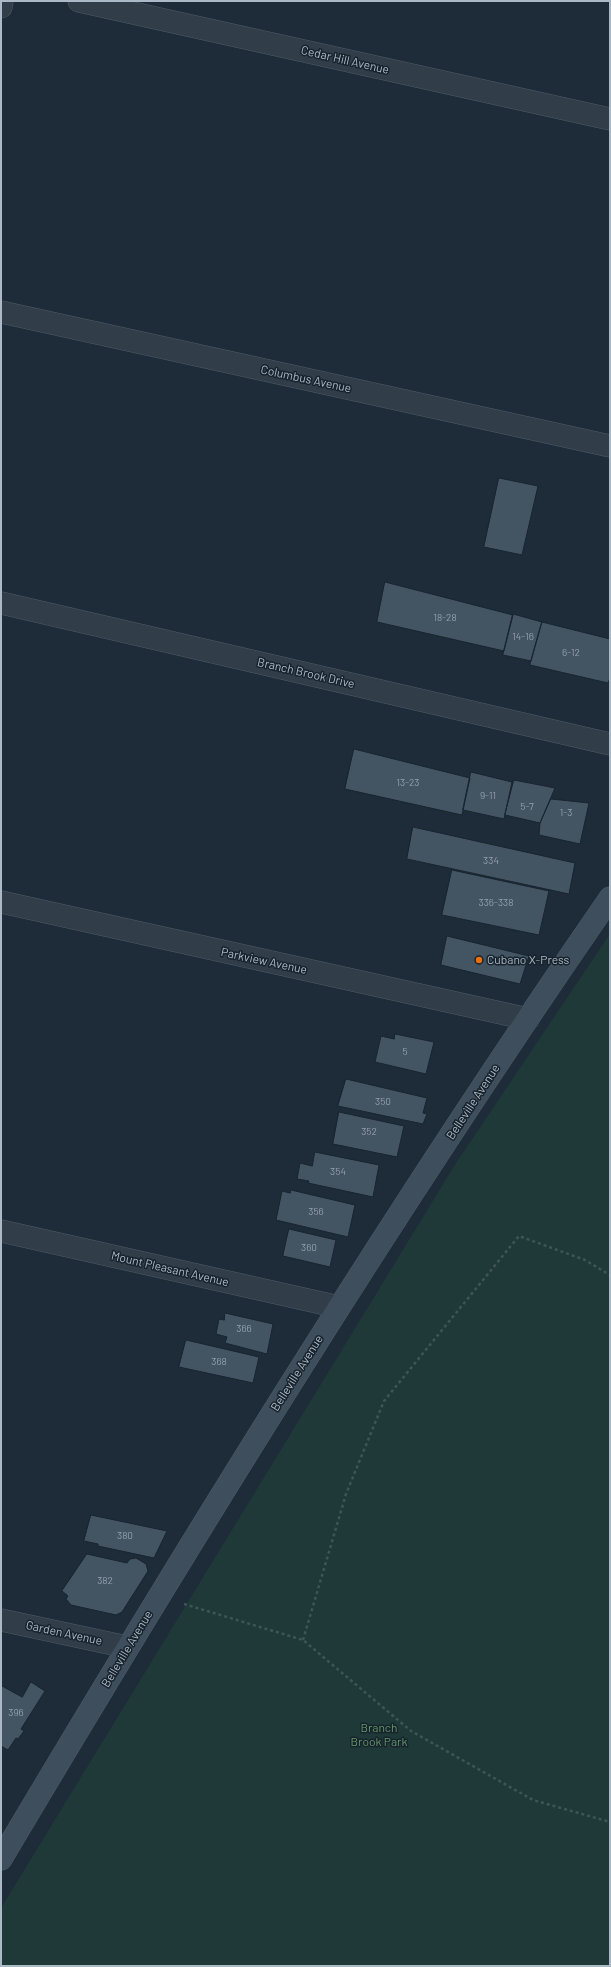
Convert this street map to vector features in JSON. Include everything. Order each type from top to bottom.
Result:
[{"type":"main road","name":"Belleville Avenue","points":[[1,1859],[127,1647],[338,1307],[528,1019],[610,898]]},
{"type":"street","points":[[1,7],[2,1]]},
{"type":"street","name":"Cedar Hill Avenue","points":[[79,1],[610,119]]},
{"type":"street","name":"Columbus Avenue","points":[[1,312],[610,446]]},
{"type":"street","name":"Branch Brook Drive","points":[[1,603],[610,744]]},
{"type":"street","name":"Parkview Avenue","points":[[1,902],[528,1019]]},
{"type":"street","name":"Mount Pleasant Avenue","points":[[1,1231],[338,1307]]},
{"type":"street","name":"Garden Avenue","points":[[1,1620],[127,1647]]},
{"type":"path","points":[[303,1640],[346,1494],[384,1401],[519,1236],[585,1260],[610,1275]]},
{"type":"path","points":[[197,1608],[303,1640],[411,1731],[533,1800],[610,1822]]},
{"type":"green space","name":"Branch Brook Park","points":[[610,934],[610,1966],[1,1966],[1,1908],[456,1163]]},
{"type":"building","points":[[499,478],[538,486],[522,555],[484,547]]},
{"type":"building","points":[[385,582],[513,615],[504,651],[377,622]]},
{"type":"building","points":[[513,614],[542,622],[531,661],[503,655]]},
{"type":"building","points":[[542,622],[610,639],[610,678],[608,683],[530,665]]},
{"type":"building","points":[[354,749],[470,778],[462,815],[345,789]]},
{"type":"building","points":[[471,772],[512,782],[504,819],[463,810]]},
{"type":"building","points":[[514,780],[555,788],[540,823],[505,815]]},
{"type":"building","points":[[551,799],[589,803],[580,844],[539,835],[540,823]]},
{"type":"building","points":[[413,827],[575,863],[569,894],[407,859]]},
{"type":"building","points":[[452,870],[549,891],[539,935],[442,915]]},
{"type":"building","points":[[447,936],[529,956],[520,984],[441,965]]},
{"type":"building","points":[[395,1034],[434,1042],[426,1074],[375,1062],[381,1036],[394,1039]]},
{"type":"building","points":[[346,1079],[427,1098],[423,1113],[427,1114],[423,1124],[338,1106]]},
{"type":"building","points":[[339,1112],[404,1126],[397,1157],[333,1144]]},
{"type":"building","points":[[315,1152],[379,1165],[373,1197],[308,1183],[309,1181],[297,1179],[300,1163],[312,1166]]},
{"type":"building","points":[[291,1190],[355,1205],[348,1237],[276,1220],[282,1191],[290,1193]]},
{"type":"building","points":[[289,1229],[336,1240],[330,1267],[283,1256]]},
{"type":"building","points":[[225,1313],[273,1324],[267,1354],[225,1343],[227,1337],[216,1334],[219,1319],[224,1320]]},
{"type":"building","points":[[186,1340],[259,1357],[253,1383],[179,1367]]},
{"type":"building","points":[[91,1515],[167,1531],[154,1558],[98,1546],[98,1544],[84,1541]]},
{"type":"building","points":[[87,1554],[127,1563],[130,1559],[136,1558],[146,1564],[148,1571],[122,1612],[116,1615],[71,1605],[66,1599],[68,1596],[62,1591]]},
{"type":"building","points":[[31,1682],[45,1691],[21,1729],[24,1731],[18,1739],[16,1738],[8,1750],[1,1746],[1,1687],[2,1686],[22,1697]]},
{"type":"place","name":"Cubano X-Press","points":[[479,960]]}]
